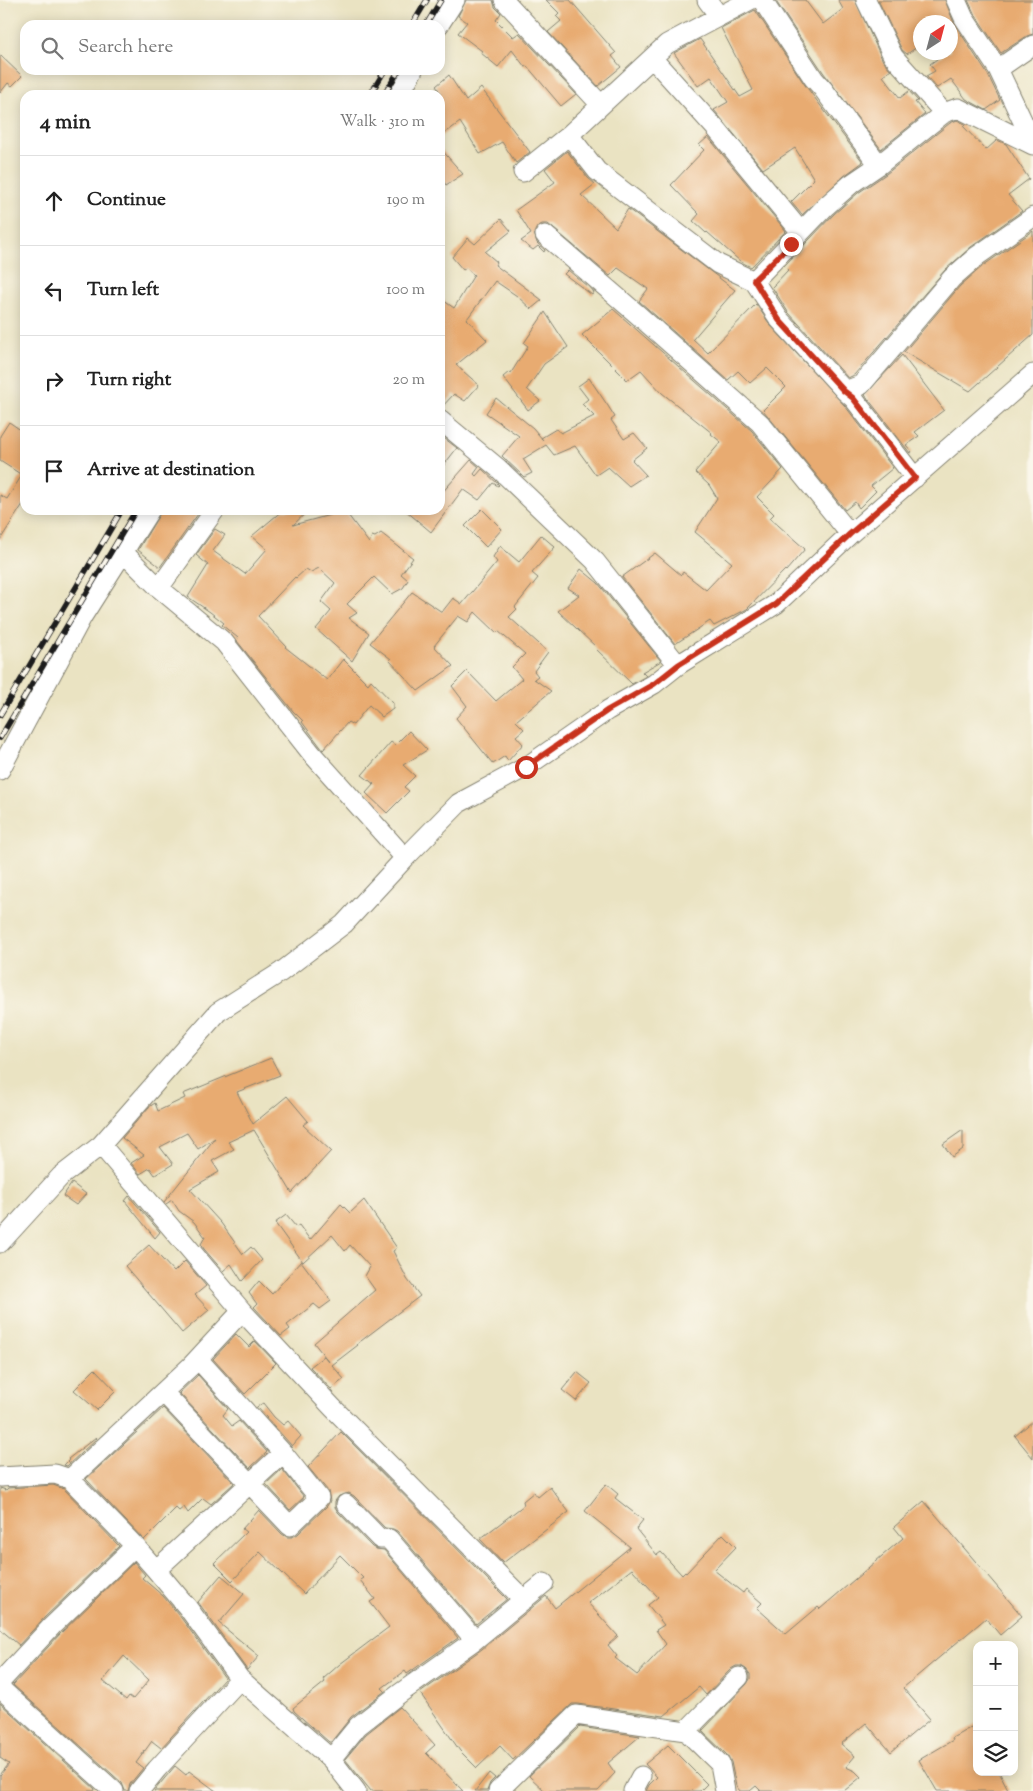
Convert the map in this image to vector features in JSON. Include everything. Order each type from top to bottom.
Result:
[{"type":"street","points":[[443,20],[455,0]]},
{"type":"street","points":[[504,0],[601,105]]},
{"type":"street","points":[[708,0],[719,16]]},
{"type":"street","points":[[523,172],[569,135],[667,44],[750,0]]},
{"type":"street","points":[[762,0],[814,79],[879,165]]},
{"type":"street","points":[[866,0],[894,56],[944,114]]},
{"type":"street","points":[[956,0],[964,18],[998,69],[1033,144]]},
{"type":"street","points":[[998,69],[1033,45]]},
{"type":"street","points":[[652,58],[717,130],[802,232]]},
{"type":"street","points":[[402,90],[410,75]]},
{"type":"street","points":[[754,280],[850,184],[879,165],[944,114],[958,108],[1033,144]]},
{"type":"street","points":[[569,135],[597,171],[718,264],[754,280],[779,320],[844,391],[853,398],[915,478]]},
{"type":"street","points":[[844,391],[861,385],[952,278],[977,256],[1033,217]]},
{"type":"street","points":[[545,235],[760,423],[850,534]]},
{"type":"street","points":[[0,1243],[61,1176],[101,1145],[218,1012],[281,972],[344,924],[459,803],[526,767],[608,710],[654,684],[678,665],[776,604],[850,534],[1033,374]]},
{"type":"street","points":[[445,424],[498,468],[595,561],[678,665]]},
{"type":"street","points":[[0,770],[82,617],[147,515]]},
{"type":"street","points":[[159,588],[211,515]]},
{"type":"street","points":[[123,552],[159,588],[224,642],[312,754],[405,858]]},
{"type":"street","points":[[101,1145],[242,1311],[333,1408],[524,1600]]},
{"type":"street","points":[[70,1479],[198,1359],[242,1311]]},
{"type":"street","points":[[163,1392],[290,1526],[319,1498],[284,1453],[198,1359]]},
{"type":"street","points":[[156,1570],[284,1453]]},
{"type":"street","points":[[0,1477],[55,1474],[70,1479],[156,1570],[188,1608],[240,1679],[331,1759],[356,1791]]},
{"type":"street","points":[[346,1504],[380,1539],[389,1539],[475,1640]]},
{"type":"street","points":[[0,1682],[52,1626],[135,1546]]},
{"type":"street","points":[[331,1759],[358,1726],[399,1694],[475,1640],[544,1583]]},
{"type":"street","points":[[686,1731],[738,1677]]},
{"type":"street","points":[[139,1791],[240,1679]]},
{"type":"street","points":[[0,1688],[114,1791]]},
{"type":"street","points":[[498,1791],[576,1715],[686,1731],[720,1764],[725,1791]]},
{"type":"building","points":[[466,0],[493,0],[495,7],[501,13],[496,20],[513,37],[519,33],[576,94],[561,106],[512,50],[498,67],[481,53],[482,51],[458,33],[467,22],[458,16]]},
{"type":"building","points":[[546,0],[570,0],[616,53],[612,56],[621,67],[598,86],[548,32],[561,21],[556,16],[559,13]]},
{"type":"building","points":[[775,0],[805,0],[823,24],[843,9],[838,0],[855,0],[883,61],[891,70],[883,76],[900,98],[909,91],[918,101],[915,102],[925,114],[881,149],[823,72]]},
{"type":"building","points":[[878,0],[945,0],[951,15],[913,15],[913,50],[907,54],[902,50]]},
{"type":"building","points":[[968,0],[1033,0],[1033,34],[1001,53],[974,13]]},
{"type":"building","points":[[755,10],[805,85],[863,162],[844,176],[802,215],[791,202],[814,179],[795,148],[763,169],[714,110],[728,102],[711,77],[698,86],[674,53],[700,39],[740,97],[753,90],[721,28]]},
{"type":"building","points":[[958,29],[988,75],[1000,100],[986,110],[966,99],[951,79],[937,88],[926,76],[935,71],[930,64],[936,60],[958,60]]},
{"type":"building","points":[[0,55],[22,76],[12,86],[8,83],[0,93]]},
{"type":"building","points":[[449,75],[466,101],[481,88],[530,152],[516,163],[502,142],[480,154],[460,122],[445,133],[445,90],[439,90],[436,86]]},
{"type":"building","points":[[957,120],[965,124],[963,126],[986,150],[997,140],[1006,144],[1029,179],[1008,195],[1022,211],[971,247],[945,270],[854,375],[848,378],[788,312],[772,287],[788,270],[784,266],[834,214],[858,193],[886,174],[950,123]]},
{"type":"building","points":[[708,137],[786,231],[751,267],[741,262],[693,221],[699,214],[671,185],[704,150],[699,145]]},
{"type":"building","points":[[567,151],[595,184],[581,195],[616,228],[628,209],[735,290],[693,339],[708,353],[756,304],[771,326],[845,406],[893,468],[871,486],[876,491],[859,508],[855,502],[845,510],[763,410],[786,387],[767,368],[750,383],[738,371],[728,380],[639,301],[648,289],[618,268],[610,276],[548,224],[542,224],[537,227],[534,233],[537,243],[545,250],[544,252],[538,246],[533,250],[521,241],[531,234],[516,210],[555,182],[545,169]]},
{"type":"building","points":[[445,154],[463,174],[446,185],[445,184]]},
{"type":"building","points":[[501,219],[511,231],[485,252],[497,262],[495,265],[542,300],[531,309],[517,296],[495,281],[467,319],[487,340],[456,365],[479,385],[465,401],[454,394],[445,404],[445,302],[454,308],[474,275],[466,268],[463,270],[452,257],[468,238],[475,244]]},
{"type":"building","points":[[1033,231],[1033,335],[970,391],[904,352],[960,286],[984,265]]},
{"type":"building","points":[[568,270],[594,292],[592,295],[564,274]]},
{"type":"building","points":[[613,309],[752,431],[783,469],[757,497],[774,514],[770,518],[805,549],[786,571],[747,609],[714,626],[710,621],[675,644],[622,577],[655,553],[681,575],[683,572],[706,590],[732,563],[695,532],[717,498],[709,485],[695,472],[721,442],[662,393],[641,370],[627,380],[582,335]]},
{"type":"building","points":[[545,312],[568,347],[544,364],[527,389],[540,401],[528,410],[503,377],[509,372],[511,373],[528,346],[524,343]]},
{"type":"building","points":[[902,355],[944,410],[915,432],[919,436],[906,445],[912,452],[910,453],[865,395]]},
{"type":"building","points":[[589,378],[615,417],[611,420],[624,439],[634,433],[647,448],[632,460],[646,475],[629,486],[608,467],[596,475],[575,446],[554,455],[546,445],[523,459],[532,473],[524,477],[502,456],[519,436],[486,413],[496,398],[533,428],[541,438],[556,429],[561,433],[594,416],[582,404],[588,399],[578,386]]},
{"type":"building","points":[[9,422],[20,430],[20,474],[0,461],[0,436]]},
{"type":"building","points":[[445,439],[457,448],[445,464]]},
{"type":"building","points":[[471,460],[479,467],[474,474],[476,476],[482,469],[499,485],[493,483],[479,500],[463,489],[445,513],[445,489]]},
{"type":"building","points":[[20,478],[20,509],[0,540],[0,495],[7,499]]},
{"type":"building","points":[[482,509],[502,529],[486,547],[465,526]]},
{"type":"building","points":[[159,515],[197,515],[160,567],[138,550]]},
{"type":"building","points":[[277,515],[304,515],[293,525],[330,515],[348,515],[369,543],[372,536],[375,537],[381,533],[413,558],[401,574],[408,580],[403,588],[392,594],[374,577],[347,604],[357,613],[349,618],[369,633],[352,661],[316,629],[331,611],[321,602],[335,583],[319,568],[311,572],[306,569],[295,577],[258,616],[285,647],[327,680],[343,659],[368,684],[371,680],[393,703],[393,709],[382,717],[369,705],[353,725],[348,722],[323,750],[303,721],[237,641],[238,638],[222,625],[224,623],[188,597],[208,565],[196,555],[215,529],[225,535],[213,551],[245,574],[267,549],[252,536]]},
{"type":"building","points":[[411,515],[444,515],[431,532]]},
{"type":"building","points":[[541,535],[555,547],[532,573],[538,578],[515,607],[517,609],[509,617],[548,652],[534,671],[538,676],[534,679],[551,691],[516,721],[524,729],[516,736],[523,744],[508,761],[505,756],[493,764],[456,718],[467,706],[452,686],[467,671],[496,701],[522,679],[512,667],[525,654],[498,631],[497,633],[475,612],[468,622],[458,616],[434,646],[453,666],[418,691],[389,660],[391,659],[370,643],[412,592],[442,612],[453,598],[462,604],[497,562],[493,557],[500,546],[519,562]]},
{"type":"building","points":[[581,569],[598,583],[661,661],[642,672],[646,676],[632,684],[558,611],[579,595],[568,588]]},
{"type":"building","points":[[409,731],[427,750],[403,765],[415,776],[404,787],[409,791],[387,813],[366,793],[374,784],[362,775],[391,742],[395,745]]},
{"type":"building","points":[[271,1058],[280,1075],[237,1092],[253,1124],[287,1096],[308,1121],[303,1125],[331,1151],[292,1193],[254,1130],[228,1142],[234,1149],[212,1161],[219,1172],[190,1189],[221,1223],[243,1254],[251,1247],[262,1260],[242,1281],[231,1264],[223,1271],[204,1249],[201,1244],[205,1237],[194,1222],[179,1211],[172,1200],[166,1204],[164,1202],[215,1138],[198,1149],[187,1133],[160,1147],[173,1164],[155,1175],[150,1168],[140,1174],[131,1163],[144,1155],[122,1138],[149,1107],[155,1103],[158,1111],[185,1098],[183,1094]]},
{"type":"building","points":[[963,1130],[963,1149],[952,1157],[943,1144]]},
{"type":"building","points":[[72,1183],[86,1194],[76,1205],[63,1196]]},
{"type":"building","points":[[129,1196],[160,1232],[155,1238],[125,1201]]},
{"type":"building","points":[[364,1200],[397,1248],[393,1251],[407,1279],[420,1296],[332,1365],[344,1379],[331,1389],[310,1367],[324,1356],[329,1362],[314,1343],[375,1290],[365,1276],[370,1267],[350,1245],[345,1251],[332,1235],[303,1262],[275,1223],[286,1215],[296,1227],[299,1225],[310,1240],[341,1204],[350,1213]]},
{"type":"building","points":[[149,1245],[174,1272],[185,1261],[206,1286],[195,1295],[209,1310],[182,1333],[125,1266]]},
{"type":"building","points":[[301,1261],[331,1301],[320,1309],[314,1304],[287,1325],[290,1329],[281,1336],[254,1307],[257,1304],[249,1293],[259,1281],[272,1294]]},
{"type":"building","points":[[236,1334],[249,1347],[255,1341],[276,1363],[245,1394],[213,1359]]},
{"type":"building","points":[[95,1369],[116,1391],[97,1410],[74,1390]]},
{"type":"building","points":[[577,1372],[591,1383],[576,1401],[562,1390]]},
{"type":"building","points":[[198,1375],[228,1409],[223,1415],[232,1426],[239,1421],[267,1452],[250,1468],[179,1393]]},
{"type":"building","points":[[263,1403],[283,1425],[288,1421],[301,1436],[292,1446],[257,1407]]},
{"type":"building","points":[[163,1408],[234,1483],[211,1504],[203,1498],[188,1513],[184,1507],[179,1511],[176,1508],[144,1540],[86,1479]]},
{"type":"building","points":[[1033,1421],[1033,1458],[1015,1436]]},
{"type":"building","points":[[341,1432],[507,1599],[476,1624],[397,1531],[385,1528],[354,1496],[349,1493],[339,1496],[335,1501],[335,1507],[338,1512],[372,1547],[384,1550],[458,1638],[407,1674],[405,1671],[382,1688],[385,1691],[351,1717],[331,1742],[329,1742],[293,1708],[325,1682],[323,1679],[340,1664],[389,1627],[370,1602],[375,1599],[360,1580],[363,1578],[340,1555],[304,1594],[260,1552],[232,1581],[214,1563],[246,1532],[242,1529],[259,1510],[282,1534],[292,1537],[298,1534],[327,1506],[330,1501],[328,1491],[308,1467]]},
{"type":"building","points":[[96,1437],[67,1466],[64,1465],[68,1459]]},
{"type":"building","points":[[282,1469],[304,1497],[290,1510],[266,1484]]},
{"type":"building","points":[[606,1484],[618,1494],[615,1498],[643,1520],[636,1529],[657,1555],[661,1552],[682,1575],[723,1534],[736,1547],[714,1570],[743,1593],[746,1589],[762,1603],[757,1608],[786,1634],[818,1607],[820,1609],[903,1538],[894,1527],[924,1501],[1022,1616],[1000,1635],[986,1618],[903,1688],[930,1719],[891,1752],[866,1723],[841,1744],[855,1756],[846,1767],[855,1771],[861,1777],[844,1791],[761,1791],[756,1786],[750,1791],[740,1791],[736,1786],[728,1756],[702,1731],[750,1679],[750,1674],[741,1666],[731,1669],[706,1695],[699,1687],[664,1716],[572,1704],[513,1760],[500,1746],[477,1768],[460,1751],[420,1693],[482,1649],[546,1596],[555,1608],[630,1547],[585,1511]],"holes":[[[632,1569],[658,1597],[648,1605],[664,1625],[656,1630],[666,1644],[637,1675],[615,1658],[617,1656],[608,1645],[618,1636],[588,1603]]]},
{"type":"building","points":[[53,1485],[64,1489],[119,1546],[44,1618],[19,1645],[0,1629],[0,1488],[6,1490],[8,1488]]},
{"type":"building","points":[[550,1487],[569,1512],[503,1563],[480,1539],[524,1505],[523,1501],[534,1492],[538,1497]]},
{"type":"building","points":[[134,1562],[145,1575],[142,1578],[163,1596],[179,1615],[225,1678],[161,1748],[152,1741],[136,1763],[143,1768],[130,1784],[128,1791],[125,1791],[122,1783],[13,1685],[60,1634]],"holes":[[[124,1656],[149,1680],[133,1699],[129,1696],[126,1700],[103,1681]]]},
{"type":"building","points":[[221,1575],[244,1594],[219,1623],[259,1656],[247,1670],[198,1602]]},
{"type":"building","points":[[0,1703],[95,1789],[94,1791],[0,1791],[0,1775],[9,1764],[0,1758]]},
{"type":"building","points":[[400,1707],[435,1745],[426,1753],[463,1791],[371,1791],[345,1759],[366,1734]]},
{"type":"building","points":[[973,1726],[973,1776],[1001,1776],[1009,1791],[937,1791],[919,1760],[953,1740],[952,1738]]},
{"type":"building","points":[[580,1727],[640,1736],[608,1763],[615,1773],[598,1791],[545,1791],[529,1776]]},
{"type":"building","points":[[668,1745],[707,1784],[700,1791],[646,1791],[657,1777],[645,1764]]},
{"type":"building","points":[[175,1766],[186,1775],[189,1771],[216,1791],[154,1791]]},
{"type":"building","points":[[489,1773],[495,1778],[490,1783],[487,1791],[475,1791]]},
{"type":"railway","points":[[415,20],[427,0]]},
{"type":"railway","points":[[429,20],[441,0]]},
{"type":"railway","points":[[373,90],[382,75]]},
{"type":"railway","points":[[387,90],[396,75]]},
{"type":"railway","points":[[0,715],[119,515]]},
{"type":"railway","points":[[0,738],[133,515]]},
{"type":"route","points":[[526,767],[608,710],[654,684],[678,665],[776,604],[850,534],[915,478],[853,398],[844,391],[779,320],[754,280],[791,244]]}]
